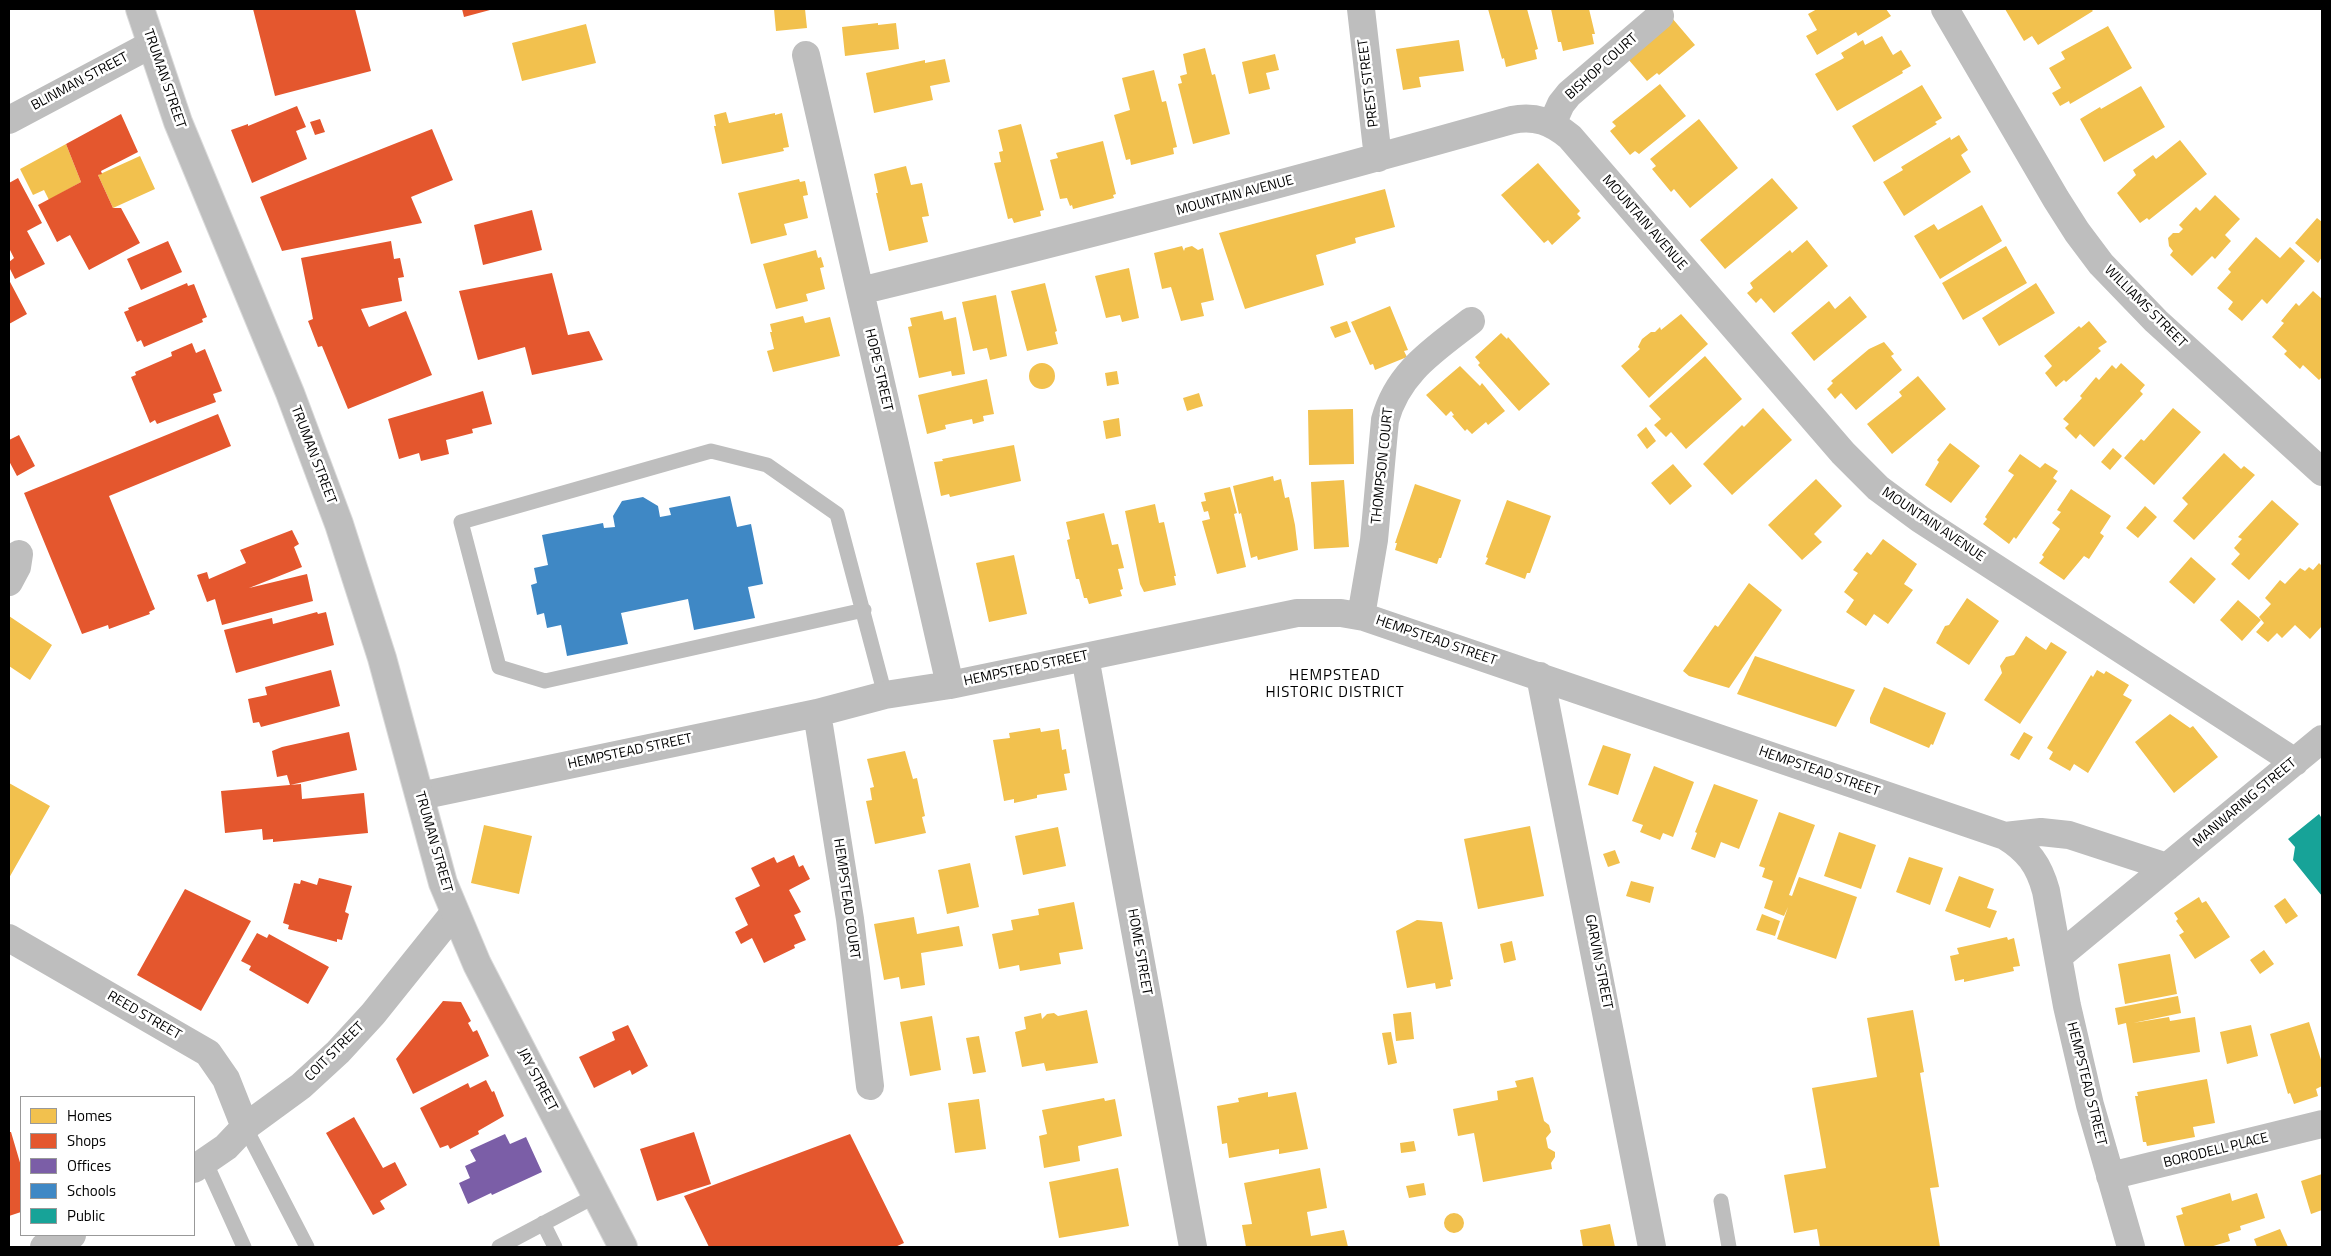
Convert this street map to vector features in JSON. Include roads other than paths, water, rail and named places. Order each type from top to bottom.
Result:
[{"type":"street","name":"TRUMAN STREET","points":[[140,9],[178,122],[290,393],[339,524],[380,650],[420,796],[430,840],[454,913]]},
{"type":"street","name":"PREST STREET","points":[[1361,9],[1378,158]]},
{"type":"street","name":"WILLIAMS STREET","points":[[1945,9],[2056,199],[2077,232],[2101,264],[2156,321],[2322,472]]},
{"type":"street","name":"BISHOP COURT","points":[[1552,124],[1561,104],[1569,94],[1660,16]]},
{"type":"street","name":"BLINMAN STREET","points":[[9,120],[152,44]]},
{"type":"street","name":"HOPE STREET","points":[[806,55],[950,686]]},
{"type":"street","name":"MOUNTAIN AVENUE","points":[[860,291],[1159,216],[1378,158],[1512,120],[1533,118],[1552,124],[1570,137],[1843,453],[1878,488],[1920,519],[2294,762]]},
{"type":"street","name":"THOMPSON COURT","points":[[1362,616],[1374,540],[1385,420],[1390,401],[1407,375],[1471,321]]},
{"type":"street","points":[[9,582],[17,568],[20,554]]},
{"type":"street","name":"HEMPSTEAD STREET","points":[[420,796],[817,713],[885,696],[950,686],[1297,613],[1341,613],[1362,616],[2005,836],[2020,845],[2032,857],[2041,873],[2050,906],[2068,1006],[2090,1105],[2131,1247]]},
{"type":"street","name":"HOME STREET","points":[[1085,657],[1193,1247]]},
{"type":"street","name":"GARVIN STREET","points":[[1540,676],[1652,1247]]},
{"type":"street","name":"HEMPSTEAD COURT","points":[[817,713],[850,919],[870,1086]]},
{"type":"street","name":"MANWARING STREET","points":[[2059,956],[2322,739]]},
{"type":"street","points":[[2005,836],[2041,832],[2068,835],[2167,867]]},
{"type":"street","name":"COIT STREET","points":[[199,1165],[226,1147],[245,1127],[301,1086],[338,1052],[373,1014],[454,913]]},
{"type":"street","name":"JAY STREET","points":[[454,913],[477,964],[622,1247]]},
{"type":"street","name":"REED STREET","points":[[9,938],[208,1053],[226,1079],[245,1127]]},
{"type":"street","name":"BORODELL PLACE","points":[[2110,1176],[2322,1124]]},
{"type":"street","points":[[44,1247],[70,1236]]},
{"type":"lane","points":[[864,610],[545,682],[499,667],[461,522],[711,451],[767,465],[837,514],[864,610],[885,696]]},
{"type":"lane","points":[[245,1127],[307,1247]]},
{"type":"lane","points":[[199,1165],[244,1247]]},
{"type":"lane","points":[[499,1247],[597,1195]]},
{"type":"lane","points":[[1721,1201],[1729,1247]]},
{"type":"lane","points":[[543,1223],[555,1247]]},
{"type":"district","name":"HEMPSTEAD HISTORIC DISTRICT","points":[[1335,684]]}]
